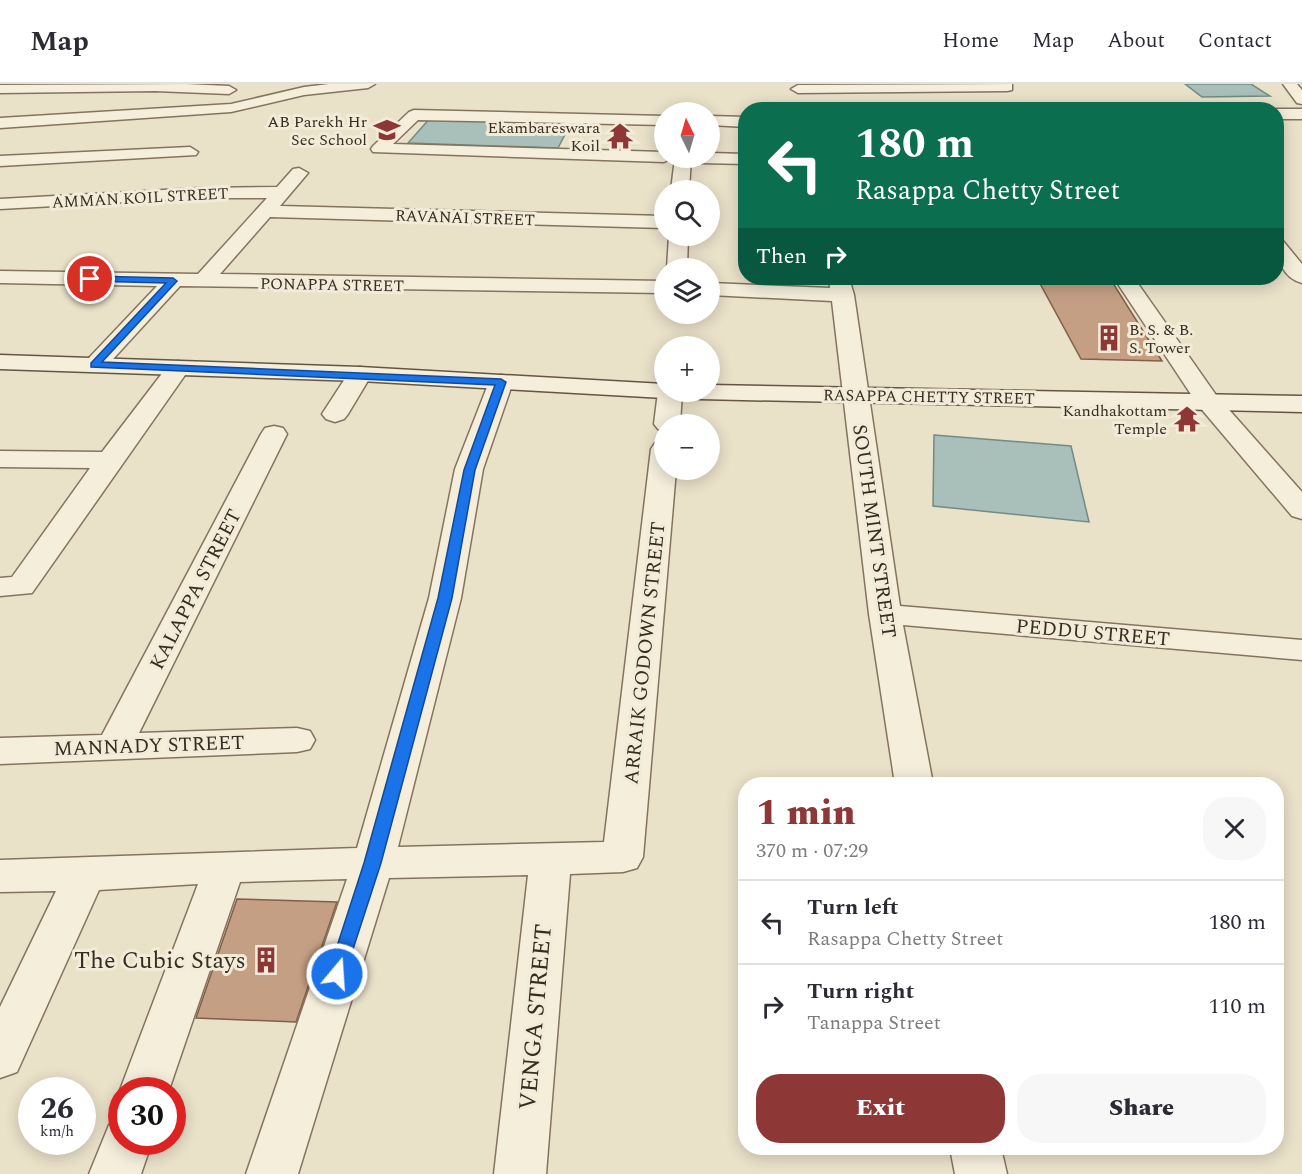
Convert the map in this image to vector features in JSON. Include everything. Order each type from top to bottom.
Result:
[{"type":"street","points":[[0,89],[155,87],[264,92],[304,91],[368,84]]},
{"type":"street","points":[[1290,84],[1302,100]]},
{"type":"street","points":[[798,91],[896,93],[1006,86],[1015,102]]},
{"type":"street","points":[[0,123],[231,108],[264,92]]},
{"type":"street","points":[[654,121],[414,114],[378,150],[654,157]]},
{"type":"street","points":[[1284,114],[1302,114]]},
{"type":"street","points":[[720,122],[738,122]]},
{"type":"street","points":[[0,161],[190,152]]},
{"type":"street","points":[[720,158],[738,159]]},
{"type":"street","points":[[202,282],[299,173]]},
{"type":"street","name":"AMMAN KOIL STREET","points":[[0,204],[200,193],[280,192]]},
{"type":"street","name":"RAVANAI STREET","points":[[265,211],[654,222]]},
{"type":"street","points":[[1284,255],[1302,277]]},
{"type":"street","name":"PONAPPA STREET","points":[[0,277],[202,282],[654,287]]},
{"type":"street","points":[[95,365],[173,281]]},
{"type":"street","points":[[1129,285],[1207,400],[1302,510]]},
{"type":"street","points":[[720,289],[841,286]]},
{"type":"street","name":"SOUTH MINT STREET","points":[[841,286],[885,614],[913,777]]},
{"type":"street","points":[[0,362],[360,374],[654,390]]},
{"type":"street","points":[[11,586],[110,460],[178,368]]},
{"type":"street","points":[[335,414],[360,374]]},
{"type":"street","points":[[272,1174],[373,863],[445,598],[469,470],[501,382]]},
{"type":"street","name":"RASAPPA CHETTY STREET","points":[[720,392],[1207,400],[1302,404]]},
{"type":"street","name":"KALAPPA STREET","points":[[116,745],[274,434]]},
{"type":"street","points":[[0,459],[110,460]]},
{"type":"street","name":"ARRAIK GODOWN STREET","points":[[549,861],[623,857],[661,480]]},
{"type":"street","name":"PEDDU STREET","points":[[885,614],[1302,650]]},
{"type":"street","name":"MANNADY STREET","points":[[0,751],[297,740]]},
{"type":"street","points":[[0,876],[85,875],[225,867],[549,861]]},
{"type":"street","name":"VENGA STREET","points":[[520,1174],[549,861]]},
{"type":"street","points":[[150,1077],[225,867]]},
{"type":"street","points":[[0,1057],[85,875]]},
{"type":"street","points":[[115,1174],[122,1155]]},
{"type":"street","points":[[977,1155],[981,1174]]},
{"type":"water","points":[[1185,84],[1251,84],[1270,96],[1202,97]]},
{"type":"water","points":[[431,117],[572,121],[558,148],[408,143]]},
{"type":"water","points":[[934,435],[1071,446],[1089,522],[933,506]]},
{"type":"building","points":[[1041,285],[1114,285],[1162,361],[1081,359]]},
{"type":"building","name":"The Cubic Stays","points":[[237,899],[337,902],[296,1022],[196,1018]]},
{"type":"place","name":"AB Parekh Hr Sec School","points":[[387,130]]},
{"type":"place","name":"Ekambareswara Koil","points":[[620,136]]},
{"type":"place","name":"B. S. & B. S. Tower","points":[[1109,338]]},
{"type":"place","name":"Kandhakottam Temple","points":[[1187,419]]},
{"type":"place","name":"The Cubic Stays","points":[[266,960]]},
{"type":"route","points":[[90,279],[173,281],[95,365],[360,374],[501,382],[469,470],[445,598],[373,863],[337,974]]}]
